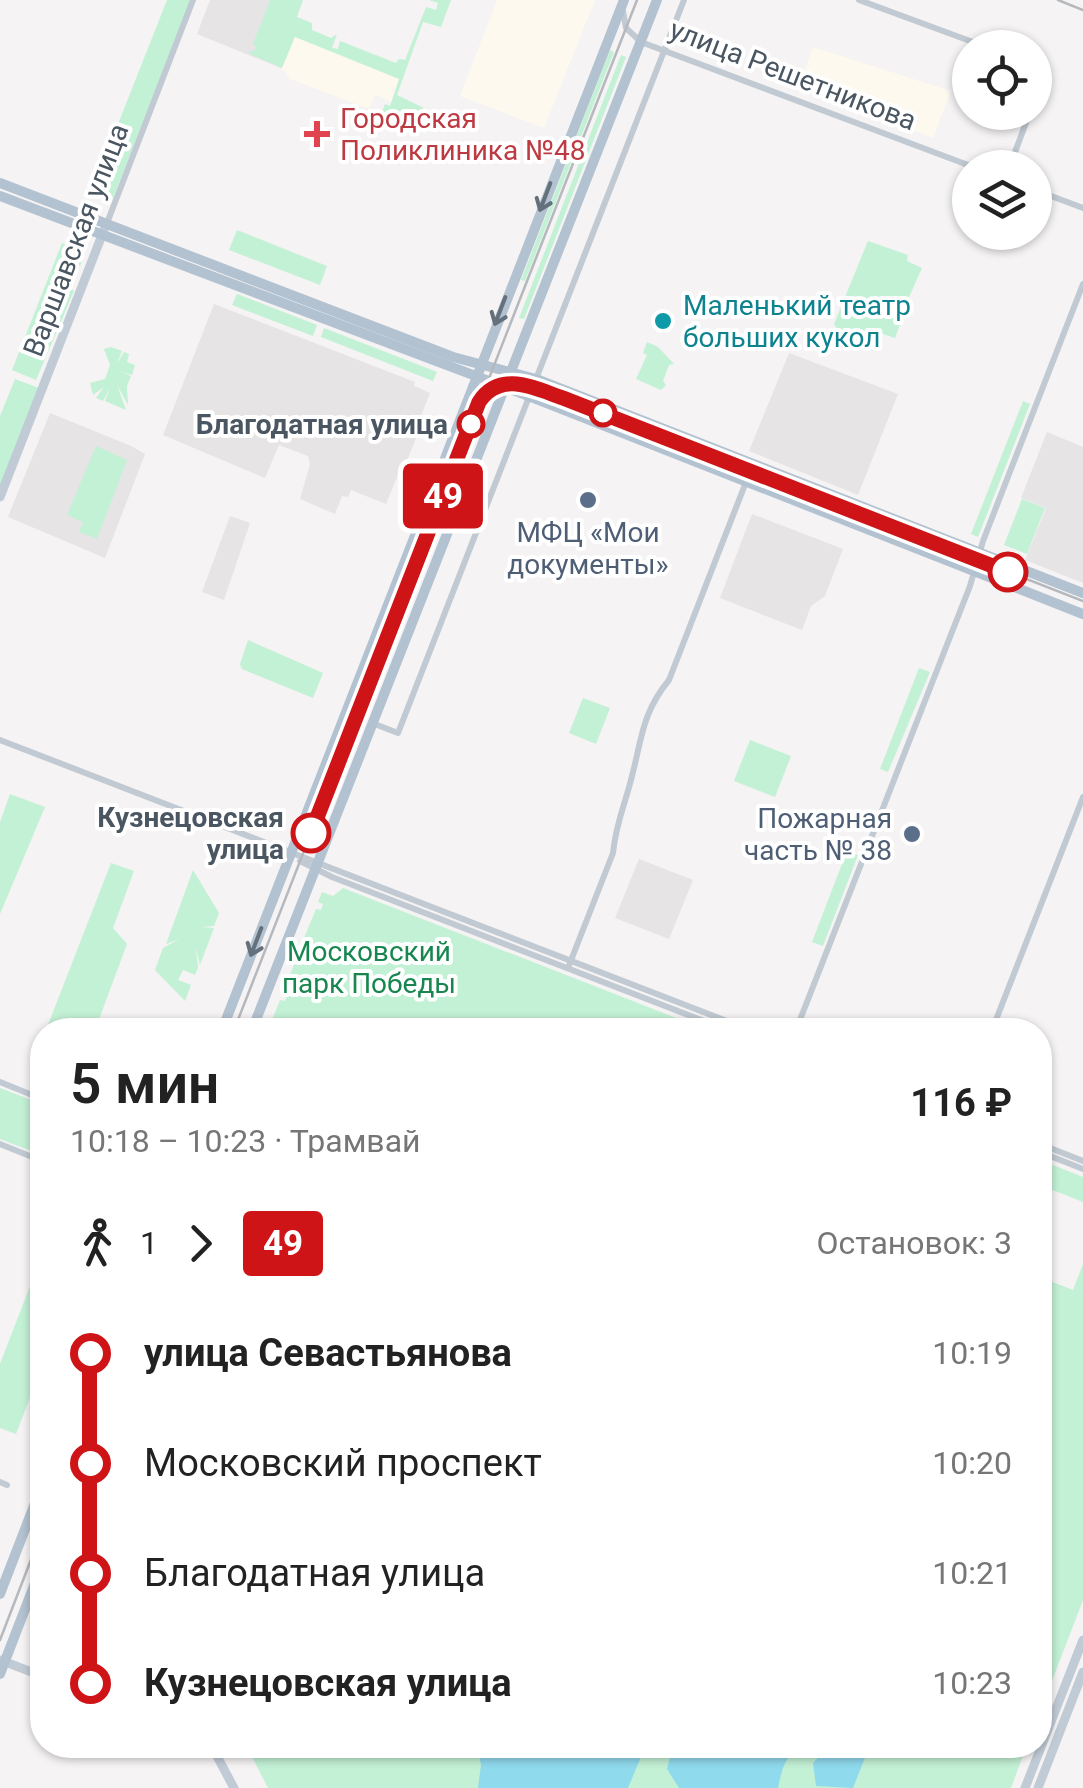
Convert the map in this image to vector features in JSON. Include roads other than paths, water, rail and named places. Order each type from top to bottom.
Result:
[{"type":"main road","points":[[227,1018],[624,0]]},
{"type":"main road","points":[[257,1018],[658,0]]},
{"type":"main road","points":[[0,184],[106,222],[478,371],[505,388],[1083,614]]},
{"type":"main road","points":[[0,196],[478,371],[512,371],[536,379],[1083,593]]},
{"type":"main road","points":[[827,512],[834,495]]},
{"type":"main road","points":[[0,1594],[30,1516]]},
{"type":"main road","points":[[0,1674],[30,1594]]},
{"type":"street","name":"Варшавская улица","points":[[0,497],[193,0]]},
{"type":"street","name":"улица Решетникова","points":[[624,0],[624,24],[632,37],[641,42],[952,159]]},
{"type":"street","points":[[536,379],[684,0]]},
{"type":"street","points":[[859,0],[952,34]]},
{"type":"street","points":[[1052,196],[1083,208]]},
{"type":"street","points":[[801,1018],[1083,284]]},
{"type":"street","points":[[372,722],[398,733],[530,396]]},
{"type":"street","points":[[570,964],[613,854],[613,839],[634,772],[638,742],[651,708],[669,680],[746,481]]},
{"type":"street","points":[[0,740],[316,866],[717,1018]]},
{"type":"street","points":[[997,1018],[1083,797]]},
{"type":"street","points":[[570,964],[698,1018]]},
{"type":"street","points":[[0,1082],[30,1094]]},
{"type":"street","points":[[0,1144],[30,1156]]},
{"type":"street","points":[[1052,1148],[1083,1160]]},
{"type":"street","points":[[1052,1157],[1083,1169]]},
{"type":"street","points":[[1052,1719],[1083,1640]]},
{"type":"street","points":[[2,1661],[30,1672]]},
{"type":"street","points":[[1052,1752],[1083,1672]]},
{"type":"street","points":[[218,1758],[234,1788]]},
{"type":"street","points":[[1025,1788],[1037,1758]]},
{"type":"street","points":[[1038,1788],[1050,1758]]},
{"type":"water","points":[[480,1758],[641,1758],[628,1788],[478,1788]]},
{"type":"water","points":[[670,1758],[789,1758],[778,1788],[679,1788],[667,1769]]},
{"type":"water","points":[[818,1758],[865,1758],[853,1788],[816,1786],[813,1763]]},
{"type":"tram line","points":[[239,1018],[637,0]]},
{"type":"tram line","name":"49","points":[[311,833],[479,402],[488,391],[502,384],[517,383],[563,398],[1008,572]]},
{"type":"tram line","points":[[482,398],[496,387],[510,384],[543,391],[1083,601]]},
{"type":"tram line","points":[[0,1640],[30,1562]]},
{"type":"railway","points":[[1058,0],[1083,10]]},
{"type":"place","name":"Городская Поликлиника №48","points":[[317,134]]},
{"type":"place","name":"Маленький театр больших кукол","points":[[663,321]]},
{"type":"place","name":"Благодатная улица","points":[[471,424]]},
{"type":"place","name":"МФЦ «Мои документы»","points":[[588,500]]},
{"type":"place","name":"Кузнецовская улица","points":[[311,833]]},
{"type":"place","name":"Пожарная часть № 38","points":[[912,834]]},
{"type":"park label","name":"Московский парк Победы","points":[[369,967]]}]
